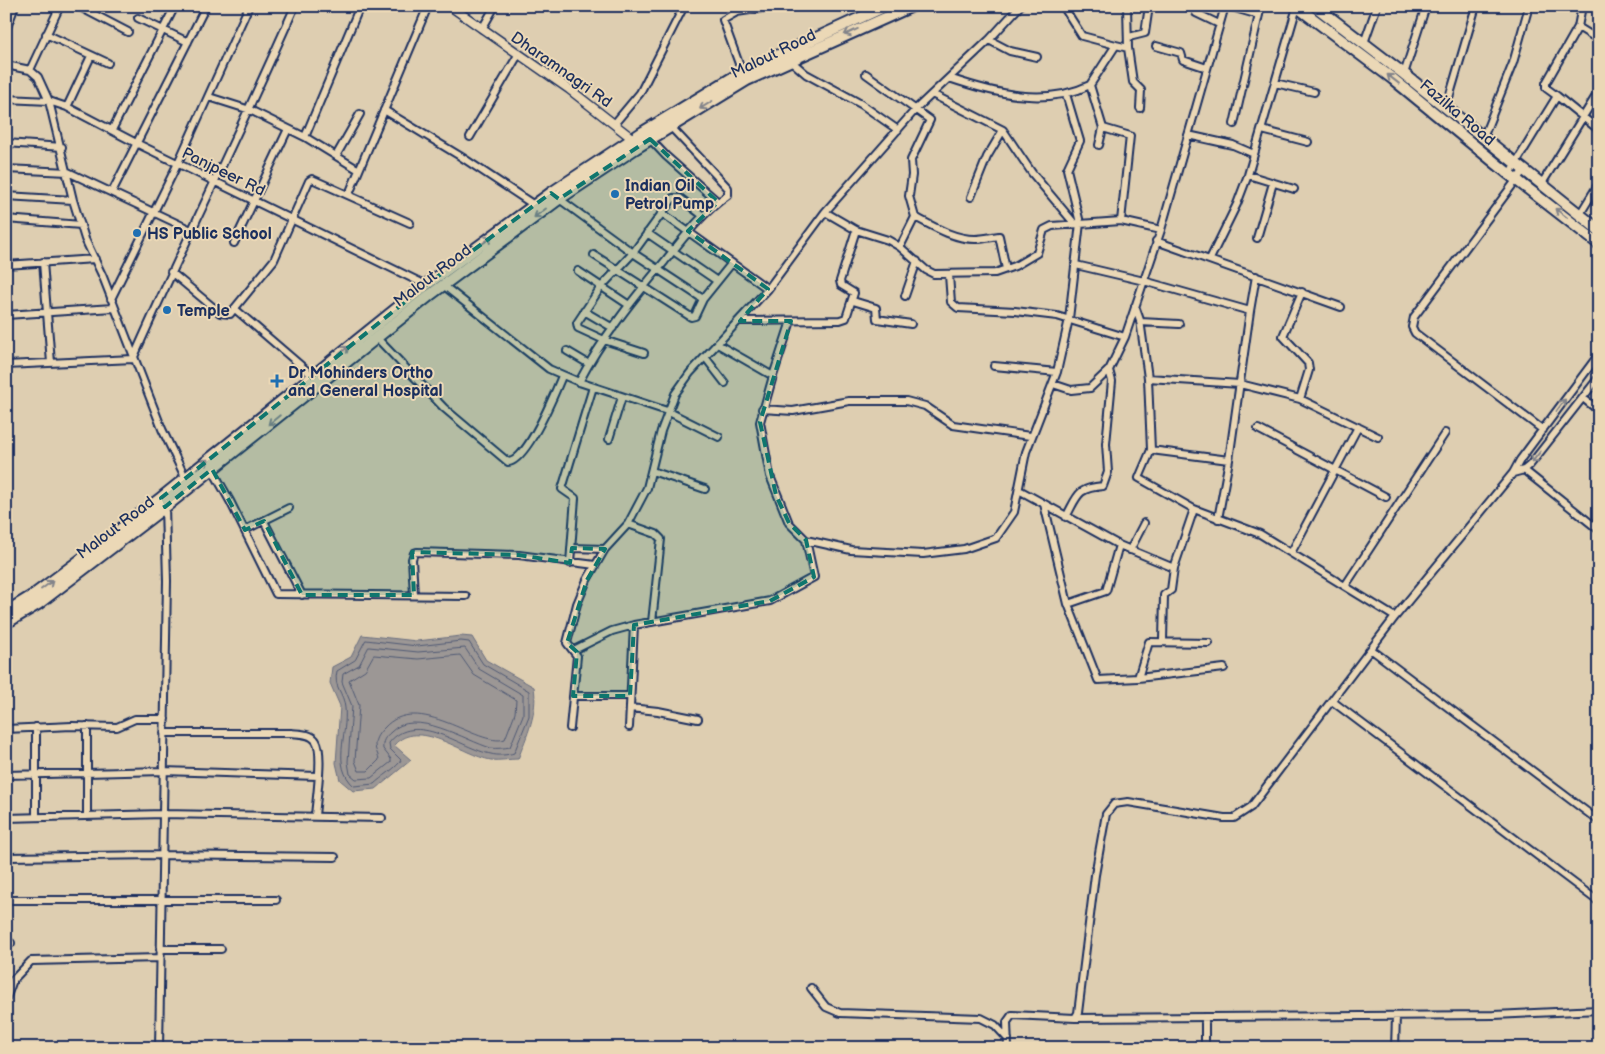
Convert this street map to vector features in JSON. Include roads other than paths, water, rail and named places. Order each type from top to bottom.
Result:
[{"type":"highway","name":"Malout Road","points":[[6,623],[38,604],[163,502],[185,477],[426,284],[534,205],[555,196],[747,80],[869,19],[886,6]]},
{"type":"highway","name":"Malout Road","points":[[6,612],[32,596],[212,469],[555,196],[632,139],[742,72],[869,19],[912,6]]},
{"type":"highway","name":"Fazilka Road","points":[[1296,7],[1421,101],[1513,177],[1599,244]]},
{"type":"highway","name":"Fazilka Road","points":[[1320,8],[1599,230]]},
{"type":"street","points":[[6,30],[15,6]]},
{"type":"street","points":[[30,70],[60,6]]},
{"type":"street","points":[[78,6],[128,32]]},
{"type":"street","points":[[112,130],[175,6]]},
{"type":"street","points":[[112,192],[206,6]]},
{"type":"street","points":[[111,299],[152,212],[178,163],[249,6]]},
{"type":"street","points":[[133,359],[214,181],[250,110],[295,6]]},
{"type":"street","points":[[305,137],[360,6]]},
{"type":"street","points":[[349,194],[428,6]]},
{"type":"street","name":"Dharamnagri Rd","points":[[450,6],[615,123],[632,139]]},
{"type":"street","points":[[482,29],[495,6]]},
{"type":"street","points":[[615,123],[634,100],[654,68],[684,6]]},
{"type":"street","points":[[742,72],[723,20],[738,12],[776,6]]},
{"type":"street","points":[[570,728],[577,656],[567,643],[572,623],[587,580],[595,565],[605,549],[628,524],[647,488],[668,411],[675,394],[705,357],[719,345],[768,289],[825,212],[916,109],[989,40],[1020,6]]},
{"type":"street","points":[[1063,6],[1082,36],[1128,48]]},
{"type":"street","points":[[1127,6],[1128,48],[1133,82],[1141,90],[1140,108]]},
{"type":"street","points":[[1129,38],[1145,34],[1149,6]]},
{"type":"street","points":[[1053,384],[1071,390],[1087,389],[1109,370],[1125,337],[1161,230],[1219,24],[1226,6],[1259,15]]},
{"type":"street","points":[[1234,124],[1261,6]]},
{"type":"street","points":[[1364,43],[1377,6]]},
{"type":"street","points":[[1404,74],[1426,6]]},
{"type":"street","points":[[1446,108],[1476,6]]},
{"type":"street","points":[[1483,138],[1513,63],[1529,6]]},
{"type":"street","points":[[1582,6],[1578,27],[1546,84],[1546,88],[1599,130]]},
{"type":"street","points":[[1210,259],[1237,204],[1248,175],[1296,7]]},
{"type":"street","points":[[1196,13],[1219,24]]},
{"type":"street","points":[[138,18],[188,42]]},
{"type":"street","points":[[1578,27],[1599,40]]},
{"type":"street","points":[[46,34],[108,64]]},
{"type":"street","points":[[989,40],[1010,51],[1037,58]]},
{"type":"street","points":[[949,78],[999,94],[1044,96],[1066,94],[1090,85],[1116,45]]},
{"type":"street","points":[[1156,46],[1181,53],[1183,60],[1207,68]]},
{"type":"street","points":[[470,137],[518,55]]},
{"type":"street","points":[[67,107],[91,56]]},
{"type":"street","points":[[790,60],[806,74],[862,104],[898,130]]},
{"type":"street","points":[[6,65],[30,70],[38,77],[49,101],[81,225],[133,359],[185,477]]},
{"type":"street","points":[[866,74],[929,118],[930,122],[912,160],[909,196],[915,217],[900,247]]},
{"type":"street","points":[[1276,82],[1314,92]]},
{"type":"street","points":[[1090,85],[1103,128],[1099,145]]},
{"type":"street","points":[[1541,185],[1599,91]]},
{"type":"street","points":[[932,94],[1003,130],[1032,174],[1077,223]]},
{"type":"street","points":[[791,321],[762,409],[760,422],[776,495],[789,523],[797,534],[806,540],[831,547],[923,554],[964,549],[996,538],[1014,512],[1030,436],[1057,372],[1069,319],[1076,265],[1077,223],[1067,169],[1080,141],[1066,94]]},
{"type":"street","points":[[1543,430],[1415,333],[1412,327],[1414,317],[1519,168],[1557,96]]},
{"type":"street","points":[[208,97],[250,110],[305,137],[359,170]]},
{"type":"street","name":"Panjpeer Rd","points":[[6,99],[49,101],[67,107],[136,143],[426,284]]},
{"type":"street","points":[[384,110],[460,156],[534,205]]},
{"type":"street","points":[[336,156],[360,114]]},
{"type":"street","points":[[579,382],[604,340],[642,288],[702,215],[728,195],[728,188],[671,127]]},
{"type":"street","points":[[1103,128],[1130,136],[1121,221]]},
{"type":"street","points":[[234,243],[288,129]]},
{"type":"street","points":[[971,196],[980,171],[1003,130]]},
{"type":"street","points":[[1262,130],[1308,142]]},
{"type":"street","points":[[1188,135],[1233,145],[1254,154]]},
{"type":"street","points":[[650,139],[666,156],[718,202]]},
{"type":"street","points":[[6,143],[62,147]]},
{"type":"street","points":[[1513,177],[1519,168]]},
{"type":"street","points":[[6,169],[68,172],[191,230]]},
{"type":"street","points":[[1248,175],[1294,189]]},
{"type":"street","points":[[172,272],[220,313],[230,314],[274,260],[309,181],[312,179],[410,223]]},
{"type":"street","points":[[1257,238],[1273,183]]},
{"type":"street","points":[[1580,214],[1599,183]]},
{"type":"street","points":[[6,196],[73,200]]},
{"type":"street","points":[[555,196],[632,253],[703,299]]},
{"type":"street","points":[[644,353],[604,340],[578,328],[577,322],[584,310],[676,197],[702,215]]},
{"type":"street","points":[[825,212],[856,230],[888,240],[900,247],[934,274],[995,273],[1006,269],[1037,253],[1047,227],[1077,223],[1121,221],[1161,230]]},
{"type":"street","points":[[662,213],[768,289]]},
{"type":"street","points":[[915,217],[948,234],[963,238],[976,239],[999,236],[1006,269]]},
{"type":"street","points":[[6,219],[81,225]]},
{"type":"street","points":[[740,321],[844,320],[848,316],[854,293],[841,285],[840,281],[856,230]]},
{"type":"street","points":[[648,233],[717,281]]},
{"type":"street","points":[[1156,241],[1341,307]]},
{"type":"street","points":[[594,255],[642,288],[691,317],[695,316],[703,299],[732,263]]},
{"type":"street","points":[[6,265],[95,259]]},
{"type":"street","points":[[905,296],[917,261]]},
{"type":"street","points":[[44,262],[51,363]]},
{"type":"street","points":[[1076,265],[1144,281],[1250,311]]},
{"type":"street","points":[[578,271],[629,305]]},
{"type":"street","points":[[949,274],[951,302],[958,308],[1015,310],[1069,319],[1090,328],[1125,337]]},
{"type":"street","points":[[1218,519],[1229,460],[1256,276]]},
{"type":"street","points":[[443,285],[549,369],[562,376],[593,387],[668,411],[719,437]]},
{"type":"street","points":[[1300,399],[1308,370],[1308,363],[1282,336],[1302,292]]},
{"type":"street","points":[[853,301],[876,308],[877,320],[911,324]]},
{"type":"street","points":[[1135,306],[1140,322],[1148,378],[1151,450],[1139,478],[1194,509],[1250,530],[1291,553],[1395,618]]},
{"type":"street","points":[[6,315],[113,308]]},
{"type":"street","points":[[236,309],[313,376]]},
{"type":"street","points":[[584,310],[613,328]]},
{"type":"street","points":[[1140,322],[1178,324]]},
{"type":"street","points":[[376,337],[444,408],[508,462],[515,460],[537,430],[562,376]]},
{"type":"street","points":[[719,345],[773,376]]},
{"type":"street","points":[[567,351],[589,364]]},
{"type":"street","points":[[1075,1018],[1079,1007],[1100,847],[1106,814],[1110,808],[1119,802],[1128,802],[1224,818],[1243,814],[1251,807],[1395,618],[1513,473],[1520,460],[1599,354]]},
{"type":"street","points":[[705,357],[725,383]]},
{"type":"street","points":[[6,365],[133,359]]},
{"type":"street","points":[[994,366],[1057,372]]},
{"type":"street","points":[[1066,517],[1081,491],[1088,487],[1103,486],[1108,475],[1106,444],[1112,381],[1109,370]]},
{"type":"street","points":[[1513,473],[1524,470],[1599,377]]},
{"type":"street","points":[[1148,378],[1240,384],[1300,399],[1378,437]]},
{"type":"street","points":[[570,563],[575,498],[562,489],[593,387]]},
{"type":"street","points":[[609,439],[622,397]]},
{"type":"street","points":[[1583,398],[1599,411]]},
{"type":"street","points":[[762,409],[793,411],[849,401],[906,401],[925,406],[953,425],[1030,436]]},
{"type":"street","points":[[1291,553],[1358,427]]},
{"type":"street","points":[[1258,429],[1386,497]]},
{"type":"street","points":[[1345,586],[1445,433]]},
{"type":"street","points":[[1151,450],[1229,460]]},
{"type":"street","points":[[212,469],[245,530],[273,591],[280,595],[466,596]]},
{"type":"street","points":[[1524,470],[1599,530]]},
{"type":"street","points":[[652,471],[705,489]]},
{"type":"street","points":[[1019,490],[1119,545],[1174,568]]},
{"type":"street","points":[[158,1048],[167,581],[163,502]]},
{"type":"street","points":[[1044,504],[1068,604],[1098,680],[1138,678],[1224,668]]},
{"type":"street","points":[[245,530],[288,508]]},
{"type":"street","points":[[1163,641],[1164,595],[1171,590],[1174,568],[1194,509]]},
{"type":"street","points":[[264,520],[302,595]]},
{"type":"street","points":[[1130,550],[1144,523]]},
{"type":"street","points":[[628,524],[656,534],[661,539],[652,622]]},
{"type":"street","points":[[574,650],[612,630],[770,602],[814,577],[806,540]]},
{"type":"street","points":[[1068,604],[1106,591],[1119,545]]},
{"type":"street","points":[[572,548],[605,549]]},
{"type":"street","points":[[414,595],[412,559],[414,553],[417,552],[519,555],[595,565]]},
{"type":"street","points":[[628,727],[634,625]]},
{"type":"street","points":[[1138,678],[1148,643],[1163,641],[1209,643]]},
{"type":"street","points":[[1372,650],[1599,821]]},
{"type":"street","points":[[573,696],[630,696]]},
{"type":"street","points":[[1332,701],[1599,902]]},
{"type":"street","points":[[630,708],[658,711],[698,719]]},
{"type":"street","points":[[6,729],[87,726],[117,727],[135,719],[164,718]]},
{"type":"street","points":[[87,726],[87,816]]},
{"type":"street","points":[[36,727],[36,817]]},
{"type":"street","points":[[164,733],[303,734],[311,736],[318,746],[315,816]]},
{"type":"street","points":[[6,776],[164,771],[318,776]]},
{"type":"street","points":[[6,818],[163,814],[382,818]]},
{"type":"street","points":[[6,857],[162,855],[335,857]]},
{"type":"street","points":[[6,900],[276,900]]},
{"type":"street","points":[[160,949],[221,949]]},
{"type":"street","points":[[6,999],[9,985],[26,964],[38,960],[160,958]]},
{"type":"street","points":[[811,988],[826,1007],[840,1013],[981,1018],[995,1025],[1008,1039]]},
{"type":"street","points":[[1008,1048],[1008,1022],[1012,1015],[1075,1018],[1206,1018],[1494,1015],[1599,1010]]},
{"type":"street","points":[[1395,1048],[1396,1016]]},
{"type":"street","points":[[1205,1048],[1206,1018]]},
{"type":"water","points":[[362,635],[417,641],[461,636],[472,637],[486,660],[534,687],[533,715],[518,759],[491,760],[428,736],[404,737],[394,745],[411,760],[376,789],[353,791],[340,780],[336,763],[340,706],[330,683],[332,667],[351,657]]},
{"type":"place","name":"Indian Oil Petrol Pump","points":[[615,194]]},
{"type":"place","name":"HS Public School","points":[[137,233]]},
{"type":"place","name":"Temple","points":[[167,310]]},
{"type":"place","name":"Dr Mohinders Ortho and General Hospital","points":[[277,381]]}]
